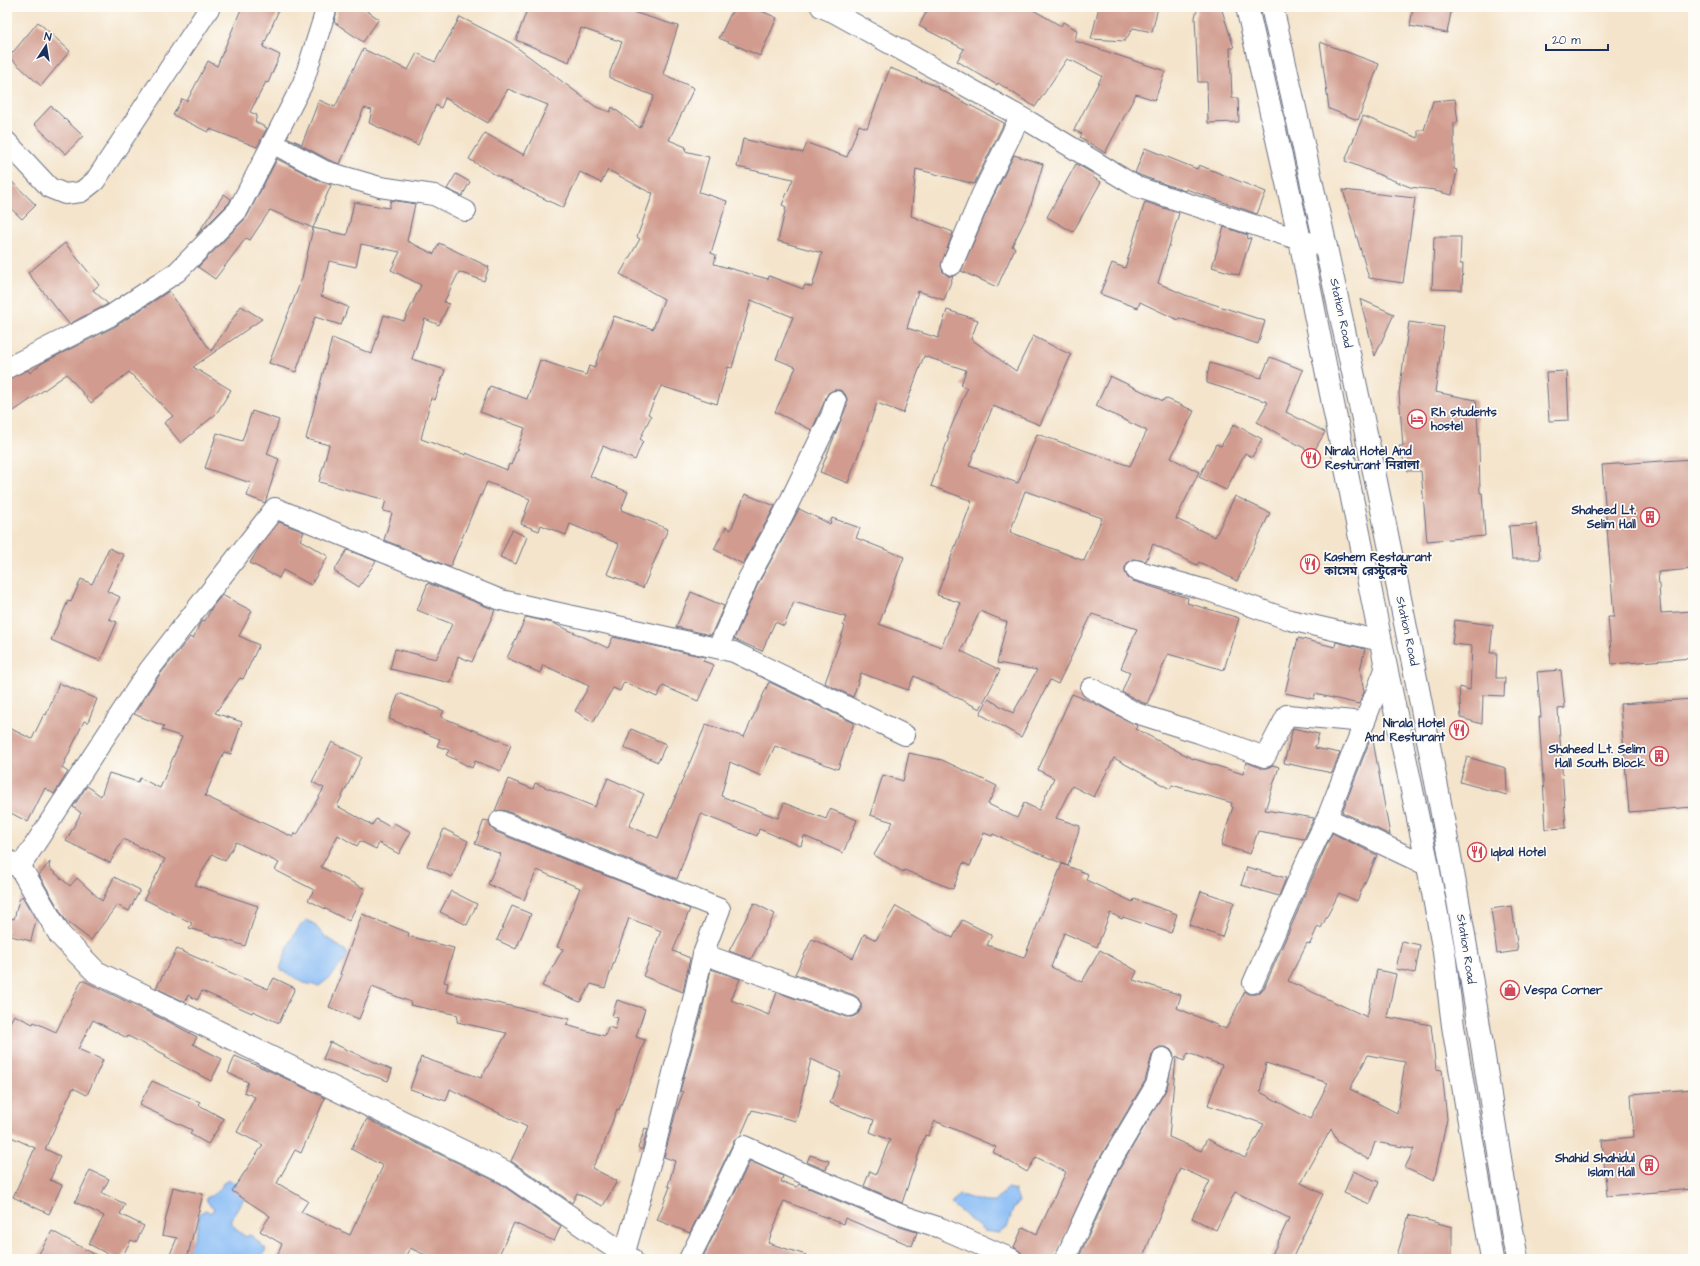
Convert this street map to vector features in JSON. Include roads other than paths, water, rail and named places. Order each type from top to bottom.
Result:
[{"type":"main road","name":"Station Road","points":[[1248,7],[1300,240],[1386,668],[1428,866],[1444,952],[1453,1026],[1492,1259]]},
{"type":"main road","name":"Station Road","points":[[1272,7],[1327,246],[1416,672],[1454,878],[1517,1259]]},
{"type":"main road","points":[[13,864],[60,935],[96,972],[505,1172],[626,1257]]},
{"type":"street","points":[[7,142],[50,188],[65,194],[81,192],[96,181],[210,7]]},
{"type":"street","points":[[7,368],[110,316],[177,272],[238,210],[303,82],[327,7]]},
{"type":"street","points":[[820,7],[890,43],[1020,117],[1137,187],[1300,240],[1327,246]]},
{"type":"street","points":[[952,266],[982,194],[1020,117]]},
{"type":"street","points":[[272,143],[325,171],[380,187],[434,195],[466,211]]},
{"type":"street","points":[[718,648],[748,580],[783,515],[836,401]]},
{"type":"street","points":[[13,864],[149,670],[275,508],[501,600],[718,648],[740,655],[906,735]]},
{"type":"street","points":[[1136,570],[1206,590],[1290,620],[1381,641]]},
{"type":"street","points":[[1253,983],[1327,818],[1386,668]]},
{"type":"street","points":[[1091,688],[1136,713],[1200,733],[1265,757],[1287,715],[1365,722]]},
{"type":"street","points":[[1327,818],[1428,866]]},
{"type":"street","points":[[500,821],[720,910],[703,954],[693,1000],[626,1257]]},
{"type":"street","points":[[703,954],[850,1006]]},
{"type":"street","points":[[1065,1259],[1108,1166],[1156,1085],[1163,1058]]},
{"type":"street","points":[[689,1259],[744,1146],[904,1216],[941,1228],[1012,1259]]},
{"type":"water","points":[[306,920],[314,924],[323,935],[346,951],[347,958],[328,979],[319,986],[304,983],[280,969],[293,936]]},
{"type":"water","points":[[230,1180],[243,1188],[245,1197],[230,1221],[238,1231],[246,1237],[249,1235],[252,1236],[266,1249],[261,1259],[198,1259],[187,1246],[195,1236],[200,1213],[206,1210],[211,1213],[214,1208],[208,1203],[206,1198],[219,1190],[223,1183]]},
{"type":"water","points":[[1008,1188],[1015,1190],[1019,1201],[1013,1209],[1007,1228],[998,1233],[984,1231],[951,1204],[959,1195],[984,1202],[994,1202]]},
{"type":"place","name":"Rh students hostel","points":[[1417,419]]},
{"type":"place","name":"Nirala Hotel And Resturant নিরালা","points":[[1311,458]]},
{"type":"place","name":"Shaheed Lt. Selim Hall","points":[[1650,517]]},
{"type":"place","name":"Kashem Restaurant কাসেম রেস্টুরেন্ট","points":[[1310,564]]},
{"type":"place","name":"Nirala Hotel And Resturant","points":[[1459,730]]},
{"type":"place","name":"Shaheed Lt. Selim Hall South Block","points":[[1659,756]]},
{"type":"place","name":"Iqbal Hotel","points":[[1477,852]]},
{"type":"place","name":"Vespa Corner","points":[[1510,990]]},
{"type":"place","name":"Shahid Shahidul Islam Hall","points":[[1649,1165]]}]
